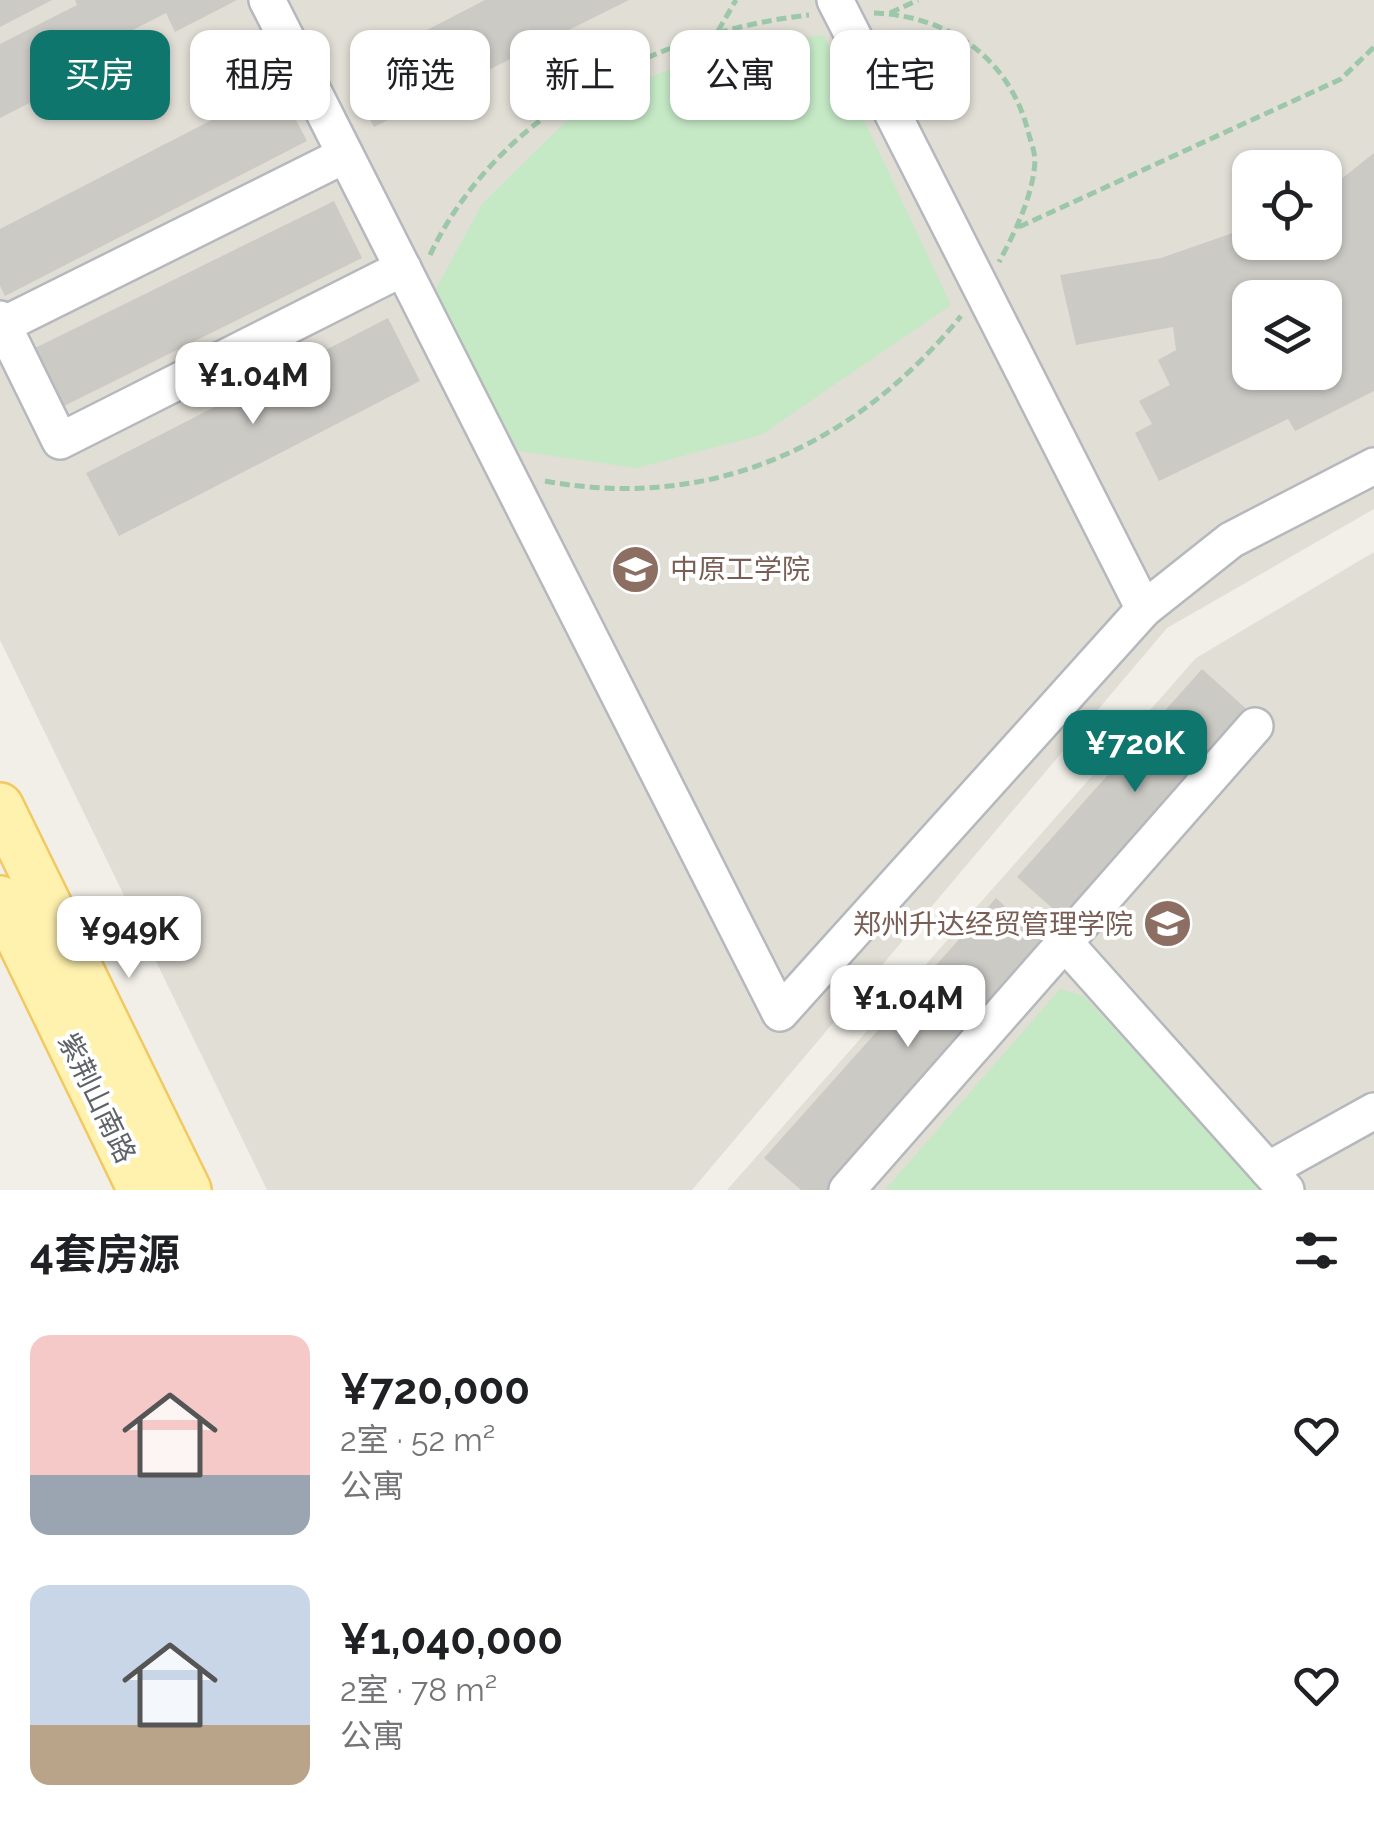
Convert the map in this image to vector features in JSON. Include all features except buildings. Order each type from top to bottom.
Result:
[{"type":"main road","name":"紫荆山南路","points":[[0,806],[188,1190]]},
{"type":"main road","name":"紫荆山南路","points":[[0,899],[141,1190]]},
{"type":"lane","points":[[267,0],[780,1013],[1144,609],[1231,540],[1374,466]]},
{"type":"lane","points":[[838,6],[1144,609]]},
{"type":"lane","points":[[345,155],[2,322],[60,441],[408,278]]},
{"type":"lane","points":[[847,1190],[1255,726]]},
{"type":"lane","points":[[1065,943],[1277,1180],[1374,1111]]},
{"type":"path","points":[[719,30],[736,0]]},
{"type":"path","points":[[890,14],[912,1]]},
{"type":"path","points":[[507,474],[581,488],[673,489],[760,468],[851,422],[920,366],[982,290],[1018,227],[1035,159],[1020,101],[988,56],[936,25],[838,6],[725,30]]},
{"type":"path","points":[[408,278],[446,220],[506,151],[608,74],[670,46]]},
{"type":"path","points":[[1018,227],[1341,79],[1374,47]]},
{"type":"shaded area","name":"中原工学院","points":[[0,0],[1374,0],[1374,509],[1167,628],[692,1190],[267,1190],[0,640]]},
{"type":"shaded area","name":"郑州升达经贸管理学院","points":[[1374,552],[1374,1190],[727,1190],[1196,658]]},
{"type":"green space","points":[[824,35],[830,48],[830,120],[864,120],[951,305],[761,435],[637,468],[519,451],[433,294],[482,204],[569,120],[650,120],[650,77],[670,69],[670,120],[810,120],[810,37]]},
{"type":"green space","points":[[1060,989],[1084,996],[1262,1190],[885,1190]]},
{"type":"place","name":"中原工学院","points":[[635,569]]},
{"type":"place","name":"郑州升达经贸管理学院","points":[[1168,924]]}]
